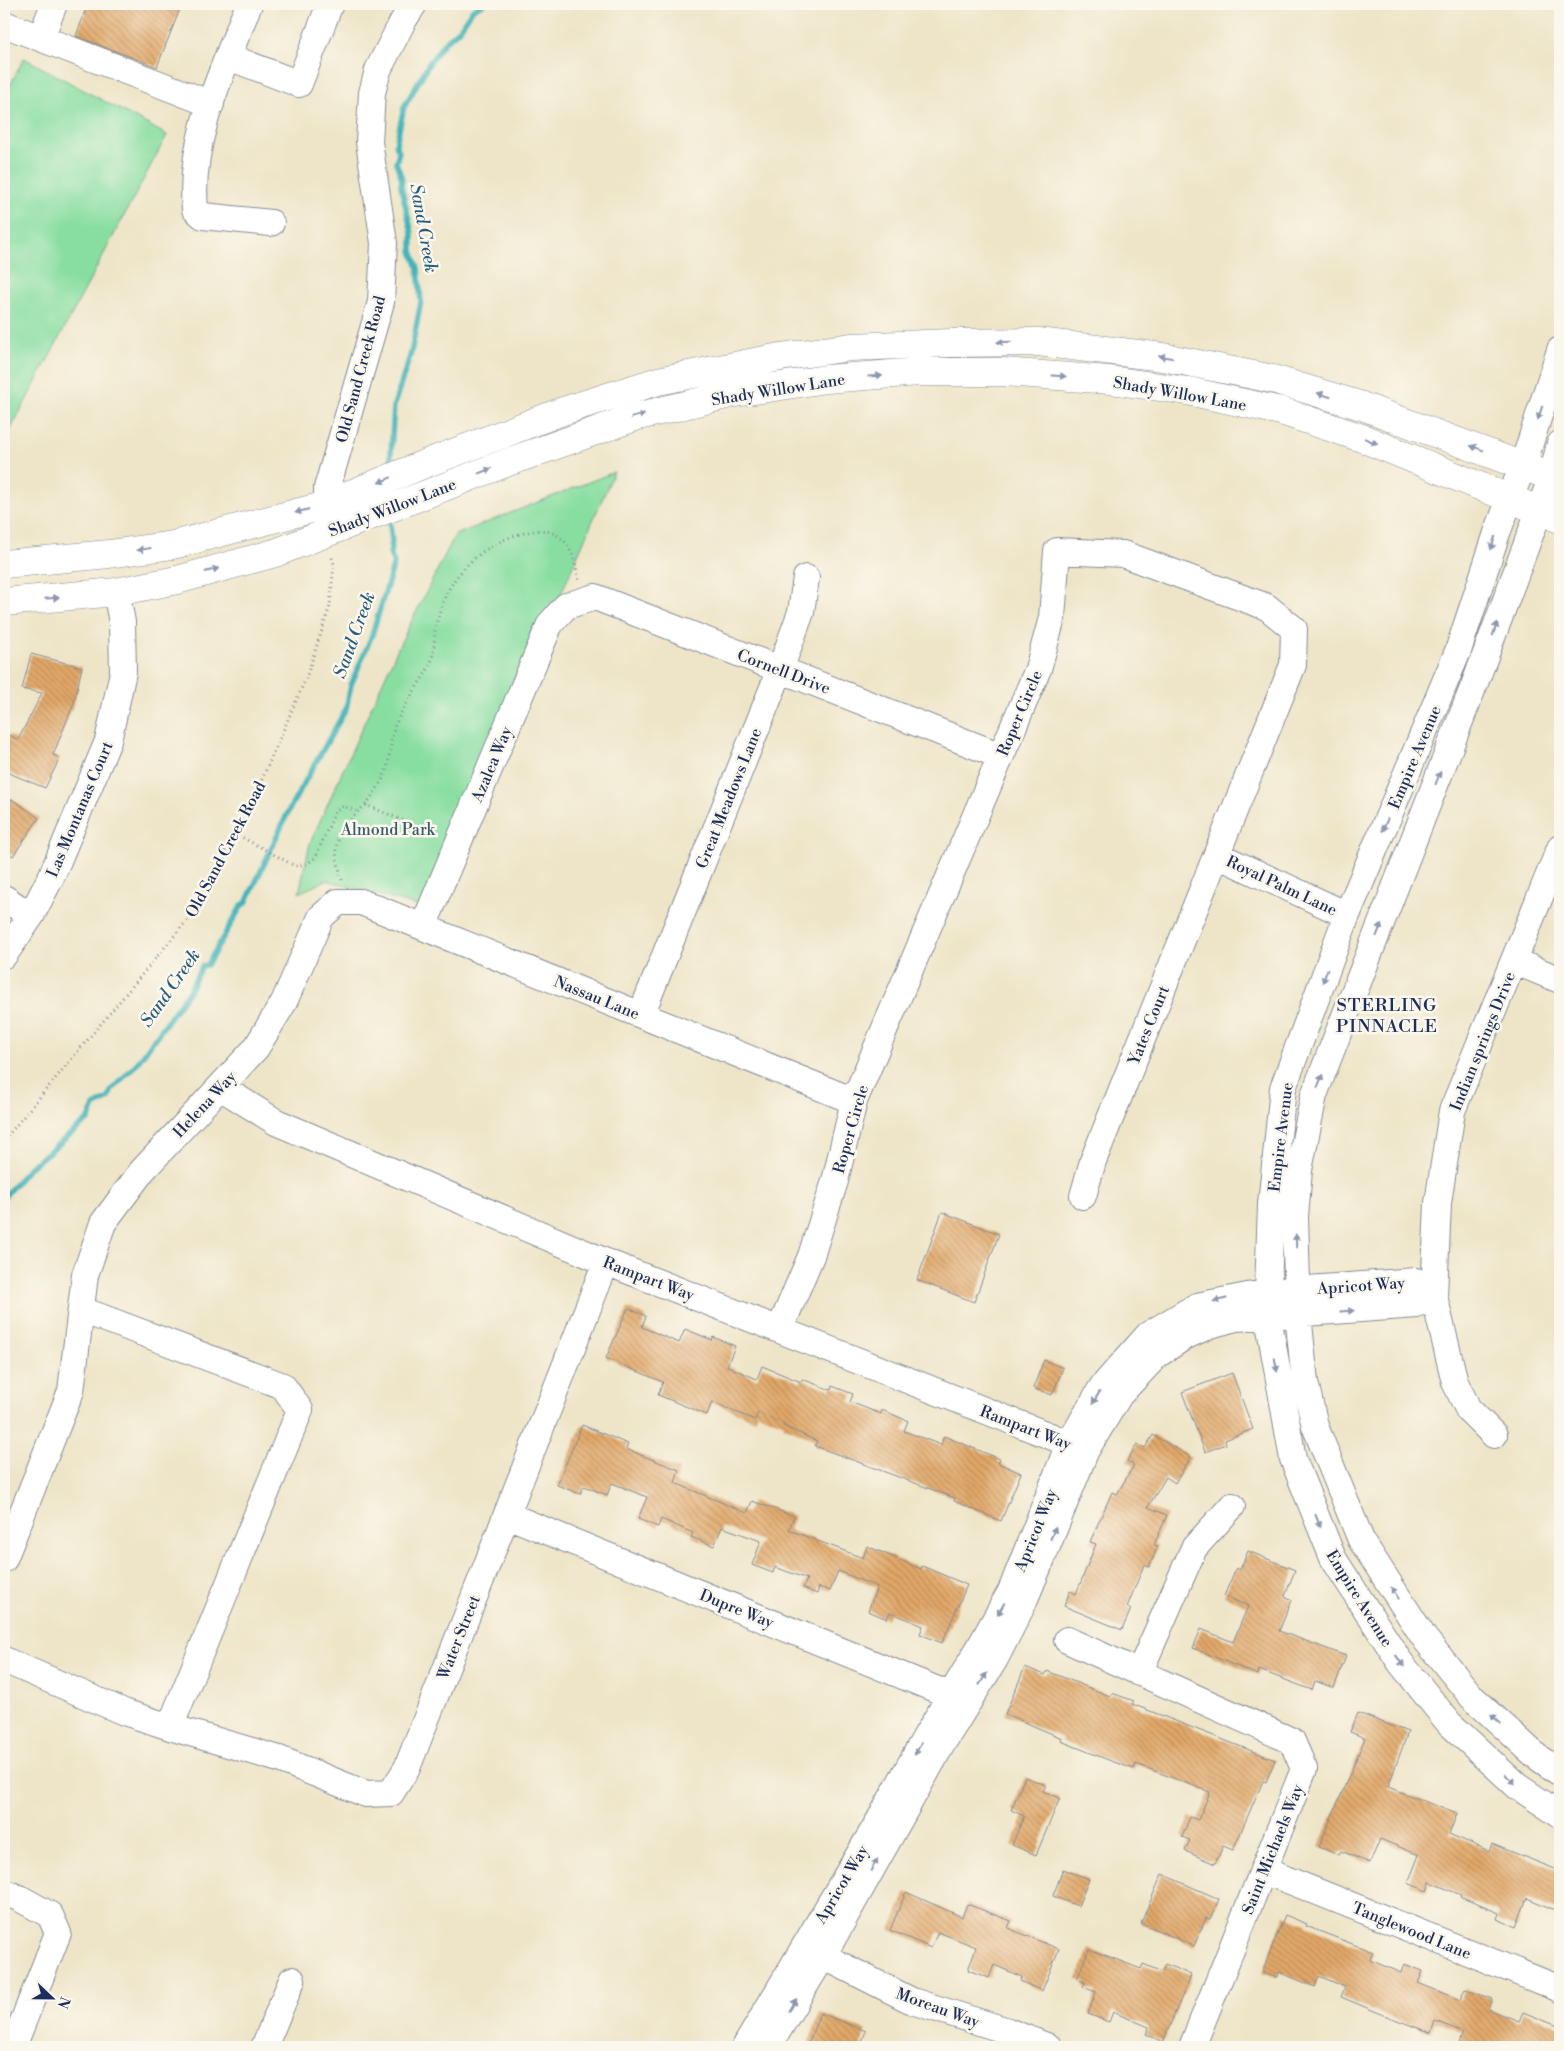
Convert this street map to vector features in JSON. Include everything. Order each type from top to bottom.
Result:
[{"type":"main road","name":"Shady Willow Lane","points":[[4,564],[109,554],[173,545],[338,500],[422,465],[563,411],[658,381],[780,357],[851,347],[1038,342],[1163,356],[1273,379],[1362,406],[1556,478]]},
{"type":"main road","points":[[976,343],[976,372]]},
{"type":"main road","name":"Shady Willow Lane","points":[[4,602],[116,592],[177,580],[275,553],[511,461],[635,417],[735,393],[826,379],[920,372],[1004,372],[1110,380],[1188,391],[1281,411],[1362,438],[1549,514]]},
{"type":"street","points":[[41,38],[54,4]]},
{"type":"street","points":[[249,4],[211,104],[199,144],[195,175],[195,209],[202,216],[271,223]]},
{"type":"street","points":[[229,57],[299,84],[330,4]]},
{"type":"street","name":"Old Sand Creek Road","points":[[338,500],[327,488],[381,302],[384,243],[369,142],[372,93],[378,70],[403,21],[414,4]]},
{"type":"street","points":[[6,29],[41,38],[211,104]]},
{"type":"street","name":"Empire Avenue","points":[[1560,350],[1523,465],[1497,533],[1458,651],[1347,915],[1283,1088],[1271,1204],[1268,1304],[1293,1459],[1333,1558],[1400,1662],[1449,1723],[1518,1786],[1560,1815]]},
{"type":"street","name":"Empire Avenue","points":[[1560,444],[1549,514],[1478,674],[1314,1095],[1298,1179],[1295,1217],[1298,1302],[1305,1382],[1315,1426],[1361,1540],[1425,1639],[1472,1697],[1536,1756],[1560,1773]]},
{"type":"street","name":"Roper Circle","points":[[780,1329],[817,1237],[835,1180],[854,1101],[1038,669],[1052,618],[1056,552],[1124,554],[1267,607],[1294,630],[1293,665],[1217,855]]},
{"type":"street","name":"Great Meadows Lane","points":[[641,1015],[780,670],[801,612],[806,578]]},
{"type":"street","name":"Las Montanas Court","points":[[4,955],[31,916],[52,875],[108,742],[122,672],[122,622],[116,592]]},
{"type":"street","name":"Cornell Drive","points":[[575,603],[595,597],[1001,756]]},
{"type":"street","name":"Azalea Way","points":[[423,927],[550,624],[575,603]]},
{"type":"street","name":"Indian springs Drive","points":[[1494,1435],[1468,1409],[1455,1382],[1434,1296],[1438,1203],[1452,1111],[1560,848]]},
{"type":"street","name":"Royal Palm Lane","points":[[1217,855],[1347,915]]},
{"type":"street","name":"Yates Court","points":[[1083,1196],[1093,1161],[1217,855]]},
{"type":"street","points":[[4,898],[31,916]]},
{"type":"street","name":"Nassau Lane","points":[[344,902],[361,902],[854,1101]]},
{"type":"street","name":"Helena Way","points":[[4,1559],[71,1391],[85,1275],[103,1223],[142,1171],[256,1048],[284,1002],[320,918],[344,902]]},
{"type":"street","points":[[1514,961],[1560,980]]},
{"type":"street","name":"Rampart Way","points":[[220,1087],[276,1122],[606,1262],[1078,1447]]},
{"type":"street","name":"Water Street","points":[[170,1727],[279,1760],[366,1794],[392,1793],[407,1768],[606,1262]]},
{"type":"street","name":"Apricot Way","points":[[745,2047],[814,1951],[942,1744],[959,1699],[1078,1447],[1102,1387],[1148,1335],[1197,1306],[1298,1302],[1417,1305],[1434,1296]]},
{"type":"street","points":[[4,1660],[124,1712],[170,1727],[300,1410],[283,1386],[82,1310]]},
{"type":"street","points":[[1139,1673],[1194,1548],[1232,1506]]},
{"type":"street","name":"Dupre Way","points":[[506,1515],[959,1699]]},
{"type":"street","name":"Saint Michaels Way","points":[[1067,1640],[1292,1742],[1304,1769],[1192,2047]]},
{"type":"street","name":"Tanglewood Lane","points":[[1263,1870],[1560,1989]]},
{"type":"street","points":[[4,1892],[50,1915],[58,1933],[13,2047]]},
{"type":"street","name":"Apricot Way","points":[[768,2047],[814,1951]]},
{"type":"street","name":"Moreau Way","points":[[814,1951],[912,2001],[1008,2031],[1049,2047]]},
{"type":"street","points":[[264,2047],[292,1980]]},
{"type":"path","points":[[344,902],[335,849],[344,828],[356,811],[366,805],[384,776],[391,750],[391,736],[397,720],[430,664],[435,642],[435,629],[450,585],[466,566],[485,550],[502,540],[538,530],[555,533],[568,544],[575,560],[575,603]]},
{"type":"path","name":"Old Sand Creek Road","points":[[4,1140],[190,917],[260,784],[306,678],[330,606],[334,564]]},
{"type":"path","points":[[366,805],[442,837]]},
{"type":"path","points":[[234,833],[295,866],[308,864],[315,858],[335,812],[343,806],[356,811]]},
{"type":"green space","points":[[24,58],[167,135],[4,442],[4,97]]},
{"type":"green space","name":"Almond Park","points":[[614,472],[424,908],[326,880],[299,893],[310,843],[398,648],[455,535]]},
{"type":"building","points":[[88,4],[182,4],[157,67],[76,36]]},
{"type":"building","points":[[31,654],[82,667],[74,703],[53,755],[60,758],[45,788],[4,771],[4,746],[9,735],[18,740],[42,693],[22,689]]},
{"type":"building","points":[[12,799],[39,818],[13,856],[4,850],[4,811]]},
{"type":"building","points":[[942,1212],[999,1234],[974,1302],[917,1280]]},
{"type":"building","points":[[628,1308],[646,1316],[642,1327],[679,1343],[685,1329],[712,1340],[713,1337],[735,1346],[727,1366],[757,1379],[762,1366],[801,1382],[802,1379],[831,1390],[832,1386],[853,1394],[850,1402],[881,1414],[882,1410],[908,1421],[904,1431],[941,1445],[944,1436],[1000,1459],[998,1463],[1021,1473],[1001,1521],[954,1501],[955,1498],[815,1446],[817,1441],[758,1413],[755,1420],[712,1402],[707,1415],[658,1395],[663,1382],[606,1358]]},
{"type":"building","points":[[1044,1360],[1063,1368],[1052,1395],[1033,1388]]},
{"type":"building","points":[[1232,1373],[1253,1429],[1225,1440],[1226,1444],[1205,1452],[1182,1392]]},
{"type":"building","points":[[582,1425],[628,1444],[626,1449],[679,1470],[675,1483],[747,1513],[752,1501],[794,1516],[789,1530],[863,1558],[867,1546],[921,1569],[922,1566],[967,1585],[942,1643],[920,1634],[923,1626],[890,1612],[887,1619],[868,1611],[877,1587],[838,1571],[830,1591],[819,1587],[817,1594],[803,1588],[807,1579],[775,1567],[773,1573],[752,1565],[761,1541],[722,1527],[714,1546],[691,1537],[693,1533],[661,1519],[658,1527],[638,1519],[647,1497],[612,1483],[607,1495],[584,1486],[580,1494],[557,1485]]},
{"type":"building","points":[[1153,1435],[1191,1457],[1175,1483],[1166,1477],[1148,1507],[1167,1515],[1154,1545],[1158,1546],[1149,1567],[1144,1565],[1127,1607],[1131,1609],[1122,1630],[1064,1606],[1070,1591],[1076,1594],[1096,1544],[1090,1542],[1112,1492],[1117,1494],[1134,1465],[1127,1461],[1137,1444],[1145,1448]]},
{"type":"building","points":[[1248,1551],[1295,1570],[1285,1596],[1292,1600],[1279,1631],[1346,1656],[1334,1688],[1315,1681],[1312,1690],[1259,1670],[1258,1675],[1193,1648],[1201,1629],[1233,1642],[1248,1606],[1224,1596],[1236,1568],[1240,1570]]},
{"type":"building","points":[[1025,1667],[1045,1675],[1047,1671],[1110,1696],[1112,1693],[1134,1701],[1132,1704],[1275,1760],[1266,1782],[1263,1781],[1233,1850],[1223,1846],[1215,1864],[1185,1851],[1190,1840],[1182,1837],[1190,1817],[1198,1820],[1210,1792],[1136,1764],[1134,1769],[1111,1761],[1061,1741],[1062,1738],[1005,1714]]},
{"type":"building","points":[[1358,1713],[1408,1732],[1388,1787],[1457,1814],[1449,1834],[1489,1851],[1492,1844],[1560,1871],[1560,1912],[1527,1898],[1516,1927],[1497,1919],[1499,1913],[1430,1882],[1427,1891],[1408,1883],[1419,1855],[1380,1839],[1370,1863],[1341,1851],[1339,1855],[1319,1847],[1365,1738],[1350,1732]]},
{"type":"building","points":[[1025,1777],[1046,1785],[1043,1791],[1060,1798],[1036,1855],[1012,1845],[1024,1816],[1011,1810]]},
{"type":"building","points":[[1063,1869],[1089,1879],[1078,1906],[1053,1896]]},
{"type":"building","points":[[1162,1874],[1219,1899],[1210,1919],[1206,1918],[1194,1946],[1141,1923]]},
{"type":"building","points":[[906,1892],[962,1917],[967,1904],[1011,1921],[1008,1928],[1059,1949],[1042,1991],[1020,1981],[1022,1977],[994,1965],[989,1978],[968,1970],[976,1947],[938,1932],[931,1948],[890,1930]]},
{"type":"building","points":[[1285,1915],[1307,1924],[1306,1926],[1373,1952],[1370,1960],[1401,1973],[1404,1964],[1423,1971],[1418,1983],[1460,2000],[1465,1989],[1492,1999],[1488,2009],[1519,2021],[1523,2012],[1560,2027],[1560,2047],[1458,2047],[1463,2032],[1435,2021],[1431,2033],[1384,2015],[1341,1997],[1345,1987],[1319,1976],[1315,1987],[1279,1972],[1277,1978],[1262,1972]]},
{"type":"building","points":[[1089,1949],[1141,1969],[1143,1964],[1162,1972],[1165,1964],[1191,1975],[1163,2042],[1146,2034],[1149,2027],[1113,2012],[1109,2022],[1088,2014],[1096,1992],[1083,1987],[1085,1982],[1077,1979]]},
{"type":"building","points":[[820,2013],[866,2031],[860,2047],[807,2047]]},
{"type":"waterway","name":"Sand Creek","points":[[390,469],[394,405],[411,353],[421,302],[418,268],[412,251],[412,233],[401,186],[402,179],[396,162],[399,152],[396,144],[404,107],[430,62],[445,42],[459,30],[473,9],[483,4]]},
{"type":"waterway","name":"Sand Creek","points":[[4,1197],[29,1168],[89,1119],[94,1106],[109,1098],[111,1091],[138,1062],[189,991],[202,966],[207,965],[242,905],[246,903],[290,808],[346,709],[351,685],[372,635],[394,563],[390,554],[392,541],[389,516]]},
{"type":"district","name":"STERLING PINNACLE","points":[[1387,1015]]}]
